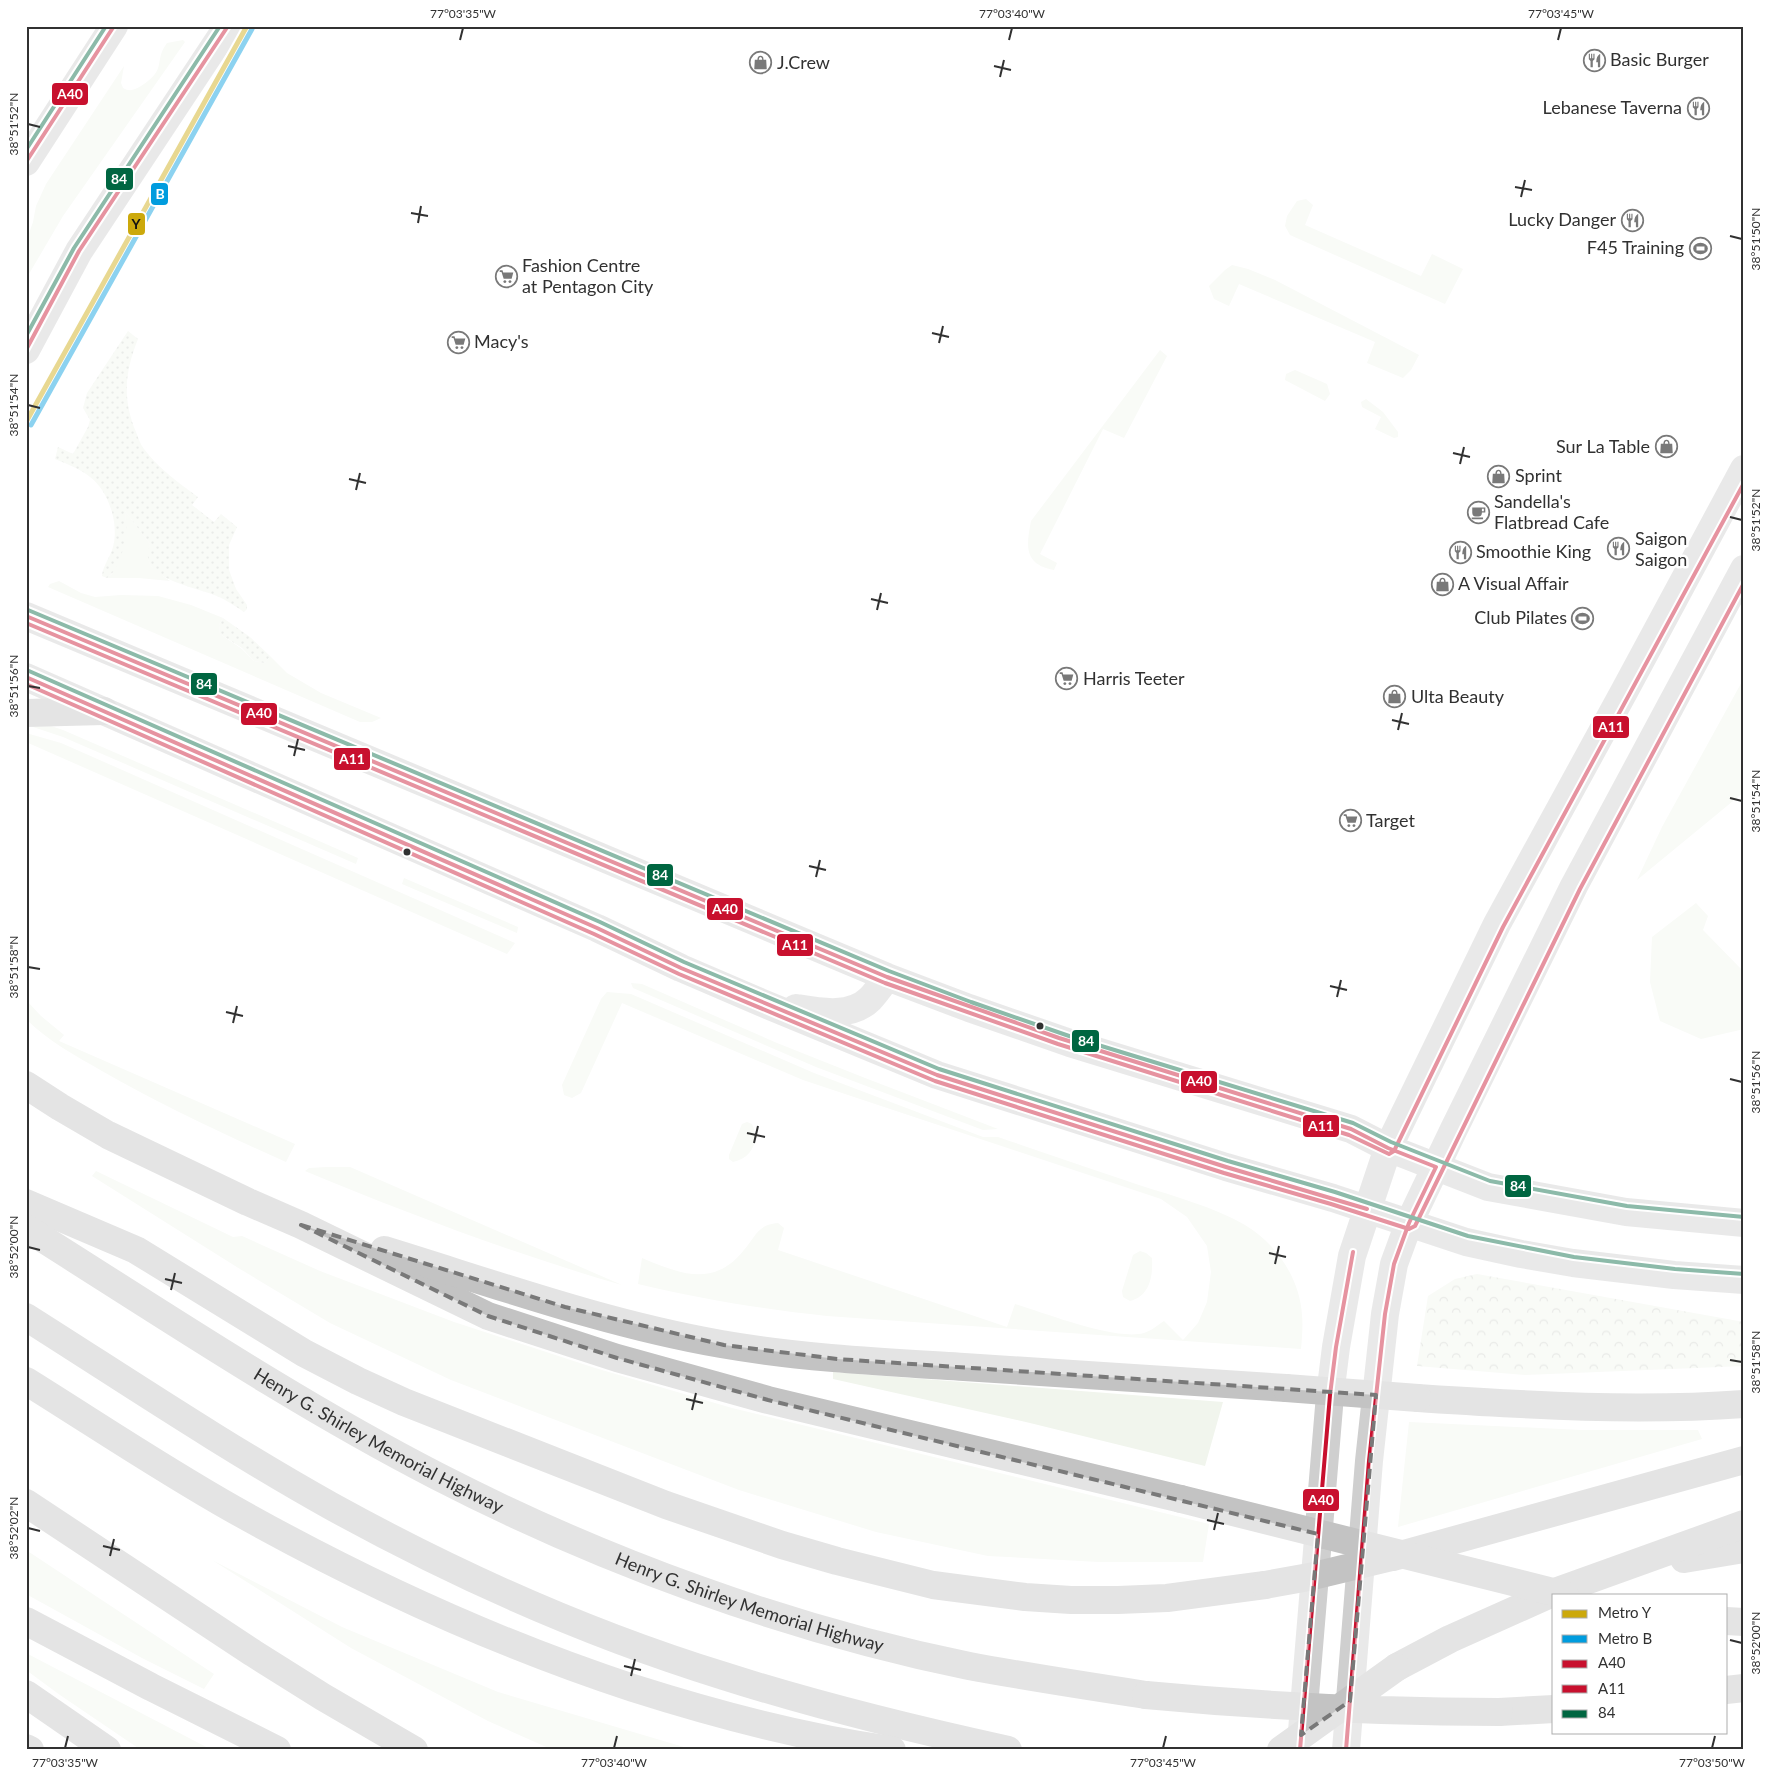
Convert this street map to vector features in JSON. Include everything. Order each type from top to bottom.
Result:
[{"type":"highway","points":[[26,713],[104,711]]},
{"type":"highway","points":[[26,1085],[60,1108],[108,1135],[248,1202],[301,1225],[488,1316],[617,1358],[768,1400],[1181,1499],[1561,1594]]},
{"type":"highway","points":[[26,1203],[136,1250],[304,1353],[404,1402],[666,1505],[837,1561],[933,1585],[1025,1597],[1071,1600],[1118,1600],[1167,1598],[1265,1585],[1309,1577],[1392,1557],[1744,1460]]},
{"type":"highway","points":[[301,1225],[565,1307],[669,1334],[724,1345],[837,1359],[1572,1408],[1690,1407],[1744,1404]]},
{"type":"highway","name":"Henry G. Shirley Memorial Highway","points":[[26,1228],[299,1400],[362,1436],[472,1493],[587,1545],[662,1576],[807,1624],[967,1665],[1052,1681],[1146,1695],[1282,1707],[1427,1712],[1499,1712],[1552,1709]]},
{"type":"highway","points":[[26,1317],[252,1460],[308,1492],[408,1546],[565,1619],[722,1676],[873,1719],[1008,1750]]},
{"type":"highway","points":[[26,1381],[231,1508],[366,1580],[436,1613],[586,1672],[709,1711],[760,1725],[892,1750]]},
{"type":"highway","points":[[26,1503],[261,1658],[414,1750]]},
{"type":"highway","points":[[1281,1750],[1397,1667],[1450,1639],[1555,1592],[1744,1524]]},
{"type":"highway","points":[[1616,1570],[1744,1549]]},
{"type":"highway","points":[[26,1621],[277,1750]]},
{"type":"highway","points":[[1728,1621],[1744,1622]]},
{"type":"highway","points":[[1728,1690],[1744,1688]]},
{"type":"highway","points":[[26,1694],[107,1750]]},
{"type":"highway","points":[[26,1748],[30,1750]]},
{"type":"main road","points":[[26,162],[114,26]]},
{"type":"main road","points":[[26,350],[79,251],[228,26]]},
{"type":"main road","points":[[1300,1750],[1330,1396],[1336,1347],[1352,1256],[1388,1148],[1497,924],[1744,469]]},
{"type":"main road","points":[[1346,1750],[1369,1461],[1385,1314],[1394,1264],[1409,1223],[1574,886],[1744,569]]},
{"type":"main road","points":[[26,616],[887,977],[969,1008],[1070,1043],[1350,1129],[1388,1148],[1488,1187],[1626,1212],[1744,1223]]},
{"type":"main road","points":[[26,677],[598,928],[682,968],[937,1075],[1466,1242],[1573,1263],[1674,1275],[1744,1280]]},
{"type":"main road","points":[[760,1002],[824,1012],[842,1011],[857,1007],[869,1000],[887,977]]},
{"type":"highlighted area","points":[[301,1225],[565,1307],[724,1345],[837,1359],[1376,1395],[1350,1701],[1301,1735],[1318,1534],[768,1400],[617,1358],[488,1316]]},
{"type":"green space","points":[[183,40],[185,42],[63,216],[26,279],[26,242],[36,206],[46,184],[124,66],[121,83],[123,88],[136,89],[154,75],[167,43]]},
{"type":"green space","points":[[1306,199],[1313,205],[1305,225],[1421,276],[1432,254],[1463,269],[1445,304],[1290,235],[1285,226],[1287,216],[1297,201]]},
{"type":"green space","points":[[1232,265],[1275,280],[1419,355],[1411,370],[1403,378],[1367,363],[1375,342],[1239,284],[1229,306],[1214,299],[1209,286]]},
{"type":"green space","points":[[128,331],[138,339],[130,362],[127,397],[139,440],[156,463],[198,497],[192,505],[214,522],[221,514],[237,527],[229,545],[229,570],[236,589],[247,605],[247,609],[244,612],[217,596],[171,580],[156,571],[148,560],[150,544],[125,511],[126,529],[121,557],[115,569],[107,578],[102,576],[115,538],[114,521],[108,501],[103,491],[84,472],[55,459],[58,447],[73,454],[90,420],[83,408],[87,393]]},
{"type":"green space","points":[[1160,350],[1167,356],[1124,438],[1103,429],[1040,554],[1057,563],[1054,570],[1044,567],[1032,559],[1029,553],[1028,539],[1031,521]]},
{"type":"green space","points":[[1295,370],[1327,384],[1330,394],[1325,401],[1285,380],[1286,374]]},
{"type":"green space","points":[[1366,399],[1383,412],[1398,432],[1398,437],[1394,438],[1375,429],[1381,417],[1362,407],[1361,402]]},
{"type":"green space","points":[[125,511],[150,544],[148,558],[151,567],[170,581],[139,578],[107,578],[112,574],[126,531]]},
{"type":"green space","points":[[59,581],[81,593],[95,597],[121,595],[158,596],[191,605],[223,618],[219,625],[220,634],[242,649],[254,661],[265,663],[270,656],[287,673],[321,693],[381,718],[372,722],[360,722],[48,587],[50,584]]},
{"type":"green space","points":[[223,618],[250,637],[270,656],[265,663],[254,661],[242,648],[220,634],[219,625]]},
{"type":"green space","points":[[1744,678],[1744,792],[1637,880],[1662,827]]},
{"type":"green space","points":[[45,724],[63,730],[358,858],[356,864],[63,737],[30,726]]},
{"type":"green space","points":[[26,733],[61,743],[515,943],[507,954],[26,742]]},
{"type":"green space","points":[[404,878],[518,927],[517,933],[402,884]]},
{"type":"green space","points":[[1696,903],[1708,916],[1703,930],[1744,972],[1744,1029],[1701,1039],[1660,1021],[1650,982],[1652,937]]},
{"type":"green space","points":[[631,983],[642,984],[777,1043],[998,1129],[983,1130],[816,1067],[633,988]]},
{"type":"green space","points":[[607,992],[631,994],[814,1073],[983,1137],[998,1137],[1193,1202],[1245,1225],[1267,1242],[1276,1252],[1297,1288],[1302,1315],[1301,1349],[827,1316],[732,1303],[638,1284],[642,1258],[683,1273],[709,1273],[721,1270],[733,1262],[761,1229],[778,1223],[784,1228],[778,1250],[1007,1327],[1015,1304],[1080,1325],[1116,1333],[1144,1333],[1164,1321],[1183,1340],[1198,1323],[1207,1302],[1211,1272],[1207,1246],[1187,1217],[1161,1199],[803,1080],[622,1003],[581,1093],[572,1098],[564,1095],[562,1085],[601,999]]},
{"type":"green space","points":[[26,1000],[41,1016],[64,1035],[59,1041],[295,1144],[286,1162],[216,1130],[124,1084],[72,1054],[26,1019]]},
{"type":"green space","points":[[747,1122],[752,1124],[754,1130],[755,1142],[753,1148],[745,1157],[733,1162],[729,1159],[729,1155],[742,1124]]},
{"type":"green space","points":[[350,1167],[622,1285],[462,1233],[305,1171],[309,1168]]},
{"type":"green space","points":[[96,1171],[233,1237],[242,1236],[320,1271],[454,1322],[595,1368],[732,1408],[1209,1524],[1203,1562],[1099,1562],[988,1556],[876,1532],[739,1490],[451,1380],[330,1323],[92,1176]]},
{"type":"green space","points":[[1140,1251],[1152,1258],[1151,1278],[1142,1295],[1130,1301],[1123,1297],[1122,1291],[1133,1255]]},
{"type":"green space","points":[[1477,1274],[1744,1322],[1744,1366],[1525,1375],[1417,1366],[1428,1296],[1455,1279]]},
{"type":"green space","points":[[833,1372],[1223,1402],[1205,1466],[1030,1423],[833,1379]]},
{"type":"green space","points":[[1409,1422],[1581,1430],[1698,1430],[1702,1439],[1398,1527]]},
{"type":"green space","points":[[26,1550],[214,1674],[204,1689],[142,1658],[26,1594]]},
{"type":"green space","points":[[212,1560],[342,1627],[498,1692],[694,1750],[553,1750],[488,1721],[351,1648]]},
{"type":"green space","points":[[26,1653],[212,1750],[141,1750],[26,1670]]},
{"type":"metro line","name":"Y","points":[[26,422],[247,26]]},
{"type":"metro line","name":"B","points":[[31,425],[252,29]]},
{"type":"transit line","name":"84","points":[[26,150],[106,26]]},
{"type":"transit line","name":"A40","points":[[26,162],[114,26]]},
{"type":"transit line","name":"84","points":[[26,336],[74,248],[220,26]]},
{"type":"transit line","name":"A40","points":[[26,350],[79,251],[228,26]]},
{"type":"transit line","name":"A11","points":[[26,623],[885,983],[1058,1044],[1349,1135],[1389,1154],[1394,1151],[1503,927],[1744,483]]},
{"type":"transit line","name":"A11","points":[[26,684],[594,934],[679,974],[935,1081],[1224,1173],[1409,1229],[1415,1226],[1580,889],[1744,583]]},
{"type":"transit line","name":"84","points":[[28,610],[889,971],[971,1002],[1072,1037],[1353,1123],[1391,1142],[1490,1181],[1627,1206],[1744,1217]]},
{"type":"transit line","name":"A40","points":[[26,616],[887,977],[1059,1038],[1351,1129],[1388,1148],[1436,1167]]},
{"type":"transit line","name":"84","points":[[29,671],[600,922],[684,962],[939,1069],[1228,1161],[1335,1192],[1468,1236],[1574,1257],[1675,1269],[1744,1274]]},
{"type":"transit line","name":"A40","points":[[26,677],[597,928],[681,968],[937,1075],[1226,1167],[1367,1209]]},
{"type":"transit line","name":"A40","points":[[1346,1750],[1369,1461],[1385,1314],[1394,1264],[1409,1223],[1436,1167]]},
{"type":"transit line","name":"A40","points":[[1300,1750],[1330,1395],[1336,1347],[1353,1252]]},
{"type":"place","name":"Basic Burger","points":[[1594,60]]},
{"type":"place","name":"J.Crew","points":[[761,63]]},
{"type":"place","name":"Lebanese Taverna","points":[[1698,108]]},
{"type":"place","name":"Lucky Danger","points":[[1632,220]]},
{"type":"place","name":"F45 Training","points":[[1700,248]]},
{"type":"place","name":"Fashion Centre at Pentagon City","points":[[506,276]]},
{"type":"place","name":"Macy's","points":[[458,342]]},
{"type":"place","name":"Sur La Table","points":[[1666,447]]},
{"type":"place","name":"Sprint","points":[[1499,476]]},
{"type":"place","name":"Sandella's Flatbread Cafe","points":[[1478,512]]},
{"type":"place","name":"Saigon Saigon","points":[[1619,549]]},
{"type":"place","name":"Smoothie King","points":[[1460,552]]},
{"type":"place","name":"A Visual Affair","points":[[1442,584]]},
{"type":"place","name":"Club Pilates","points":[[1583,618]]},
{"type":"place","name":"Harris Teeter","points":[[1067,679]]},
{"type":"place","name":"Ulta Beauty","points":[[1395,697]]},
{"type":"place","name":"Target","points":[[1350,821]]}]
